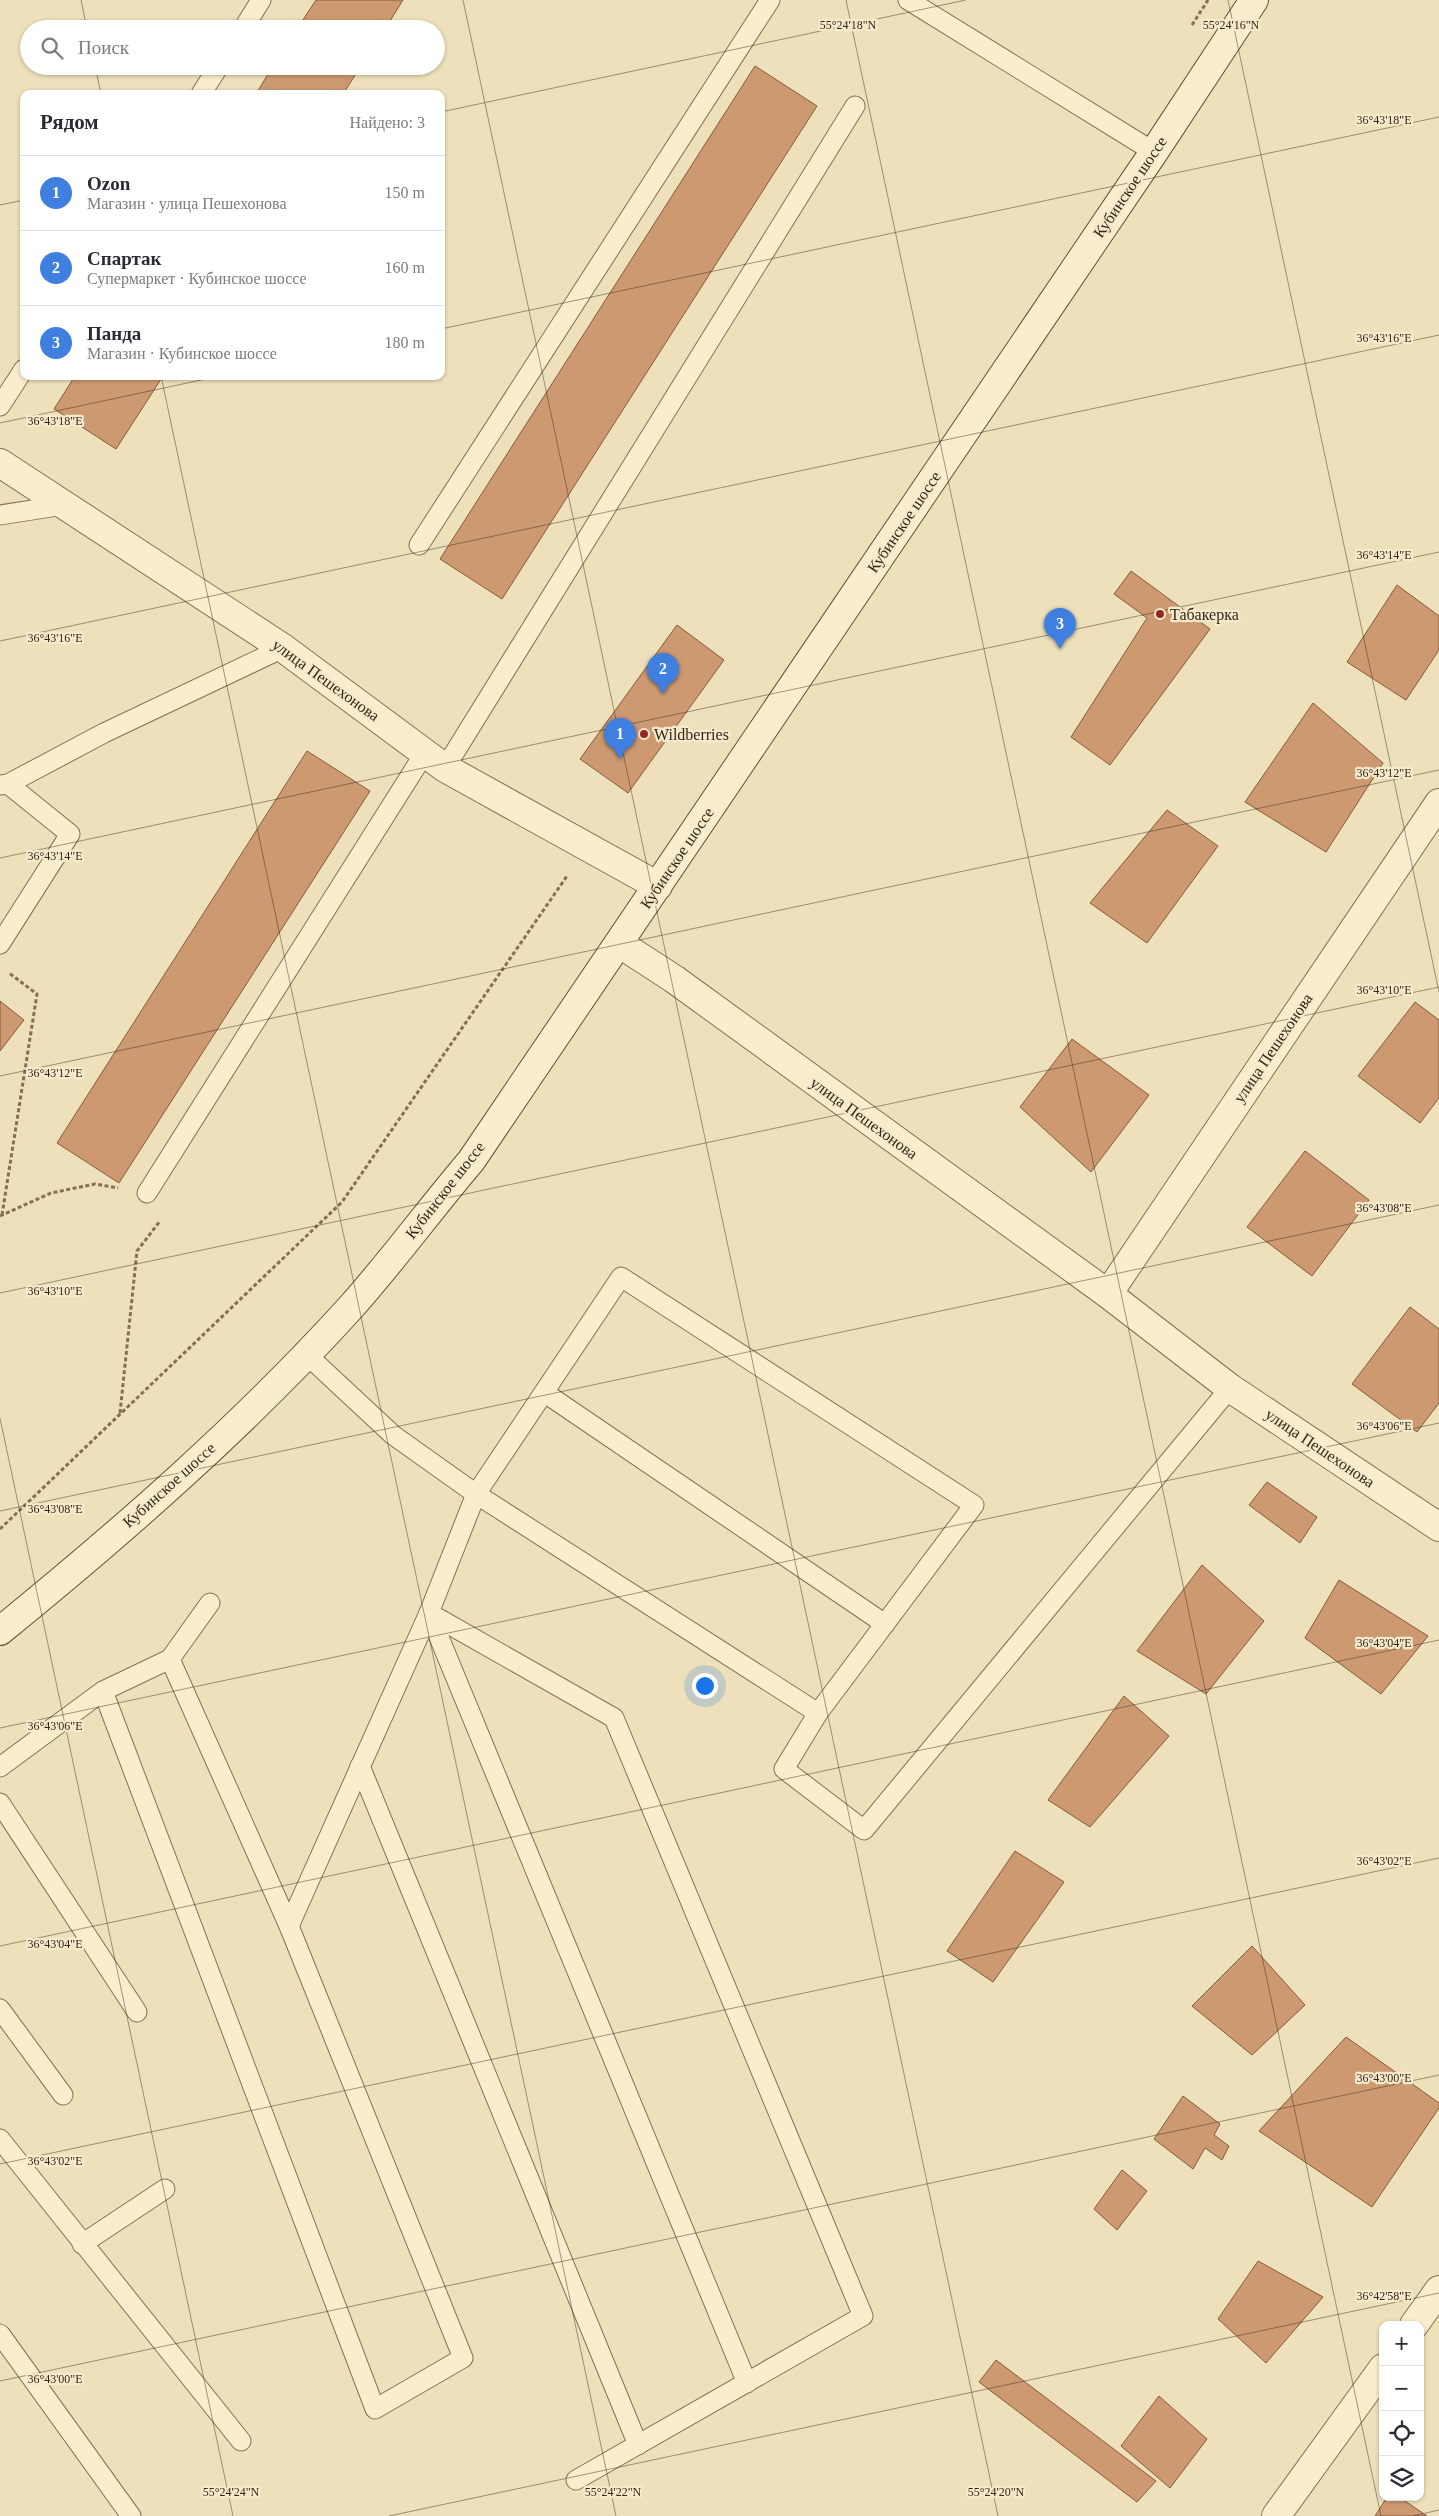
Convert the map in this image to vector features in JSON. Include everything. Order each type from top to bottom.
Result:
[{"type":"street","name":"Кубинское шоссе","points":[[0,1631],[198,1461],[257,1406],[351,1306],[471,1161],[620,944],[1154,152],[1254,0]]},
{"type":"street","name":"улица Пешехонова","points":[[0,463],[283,648],[435,761],[658,886]]},
{"type":"street","name":"улица Пешехонова","points":[[1108,1294],[1439,803]]},
{"type":"street","name":"улица Пешехонова","points":[[620,944],[674,979],[1108,1294],[1230,1388],[1439,1527]]},
{"type":"street","points":[[1417,2321],[1439,2290]]},
{"type":"street","points":[[1276,2516],[1379,2374]]},
{"type":"lane","points":[[249,20],[261,0]]},
{"type":"lane","points":[[419,545],[770,0]]},
{"type":"lane","points":[[918,3],[1154,152]]},
{"type":"lane","points":[[204,90],[213,75]]},
{"type":"lane","points":[[147,1193],[435,761],[855,106]]},
{"type":"lane","points":[[0,406],[20,375]]},
{"type":"lane","points":[[0,514],[64,505]]},
{"type":"lane","points":[[0,944],[70,834],[4,784],[104,733],[283,648]]},
{"type":"lane","points":[[290,1926],[429,1613],[476,1494],[621,1277],[974,1505],[818,1713],[784,1769],[864,1830],[1230,1388]]},
{"type":"lane","points":[[306,1354],[393,1435],[476,1494],[818,1713]]},
{"type":"lane","points":[[545,1393],[885,1624]]},
{"type":"lane","points":[[0,1767],[103,1692],[170,1659],[210,1603]]},
{"type":"lane","points":[[429,1613],[614,1718],[863,2316],[576,2480]]},
{"type":"lane","points":[[429,1613],[747,2383]]},
{"type":"lane","points":[[103,1692],[375,2409],[462,2358],[290,1926],[170,1659]]},
{"type":"lane","points":[[360,1766],[638,2445]]},
{"type":"lane","points":[[0,1803],[137,2012]]},
{"type":"lane","points":[[0,2009],[63,2095]]},
{"type":"lane","points":[[0,2138],[82,2244],[241,2442]]},
{"type":"lane","points":[[82,2244],[165,2188]]},
{"type":"lane","points":[[0,2334],[131,2516]]},
{"type":"path","points":[[0,1529],[342,1202],[587,847]]},
{"type":"path","points":[[1,1216],[37,994],[7,972]]},
{"type":"path","points":[[1,1216],[51,1192],[95,1184],[147,1193],[171,1208],[137,1251],[120,1414]]},
{"type":"building","points":[[316,0],[403,0],[391,20],[303,20]]},
{"type":"building","points":[[755,66],[817,106],[502,599],[440,559]]},
{"type":"building","points":[[268,75],[355,75],[346,90],[258,90]]},
{"type":"building","points":[[72,380],[160,380],[116,449],[54,409]]},
{"type":"building","points":[[1131,571],[1210,629],[1110,765],[1071,737],[1147,618],[1114,594]]},
{"type":"building","points":[[1397,585],[1439,616],[1439,650],[1406,700],[1347,662]]},
{"type":"building","points":[[677,625],[724,660],[628,793],[580,759]]},
{"type":"building","points":[[1313,703],[1383,763],[1326,852],[1245,802]]},
{"type":"building","points":[[307,751],[370,791],[119,1183],[57,1143]]},
{"type":"building","points":[[1167,810],[1218,846],[1147,943],[1090,903]]},
{"type":"building","points":[[0,1001],[24,1020],[0,1051]]},
{"type":"building","points":[[1415,1002],[1439,1020],[1439,1098],[1420,1123],[1358,1076]]},
{"type":"building","points":[[1072,1039],[1149,1095],[1091,1172],[1020,1107]]},
{"type":"building","points":[[1305,1151],[1369,1200],[1312,1276],[1247,1227]]},
{"type":"building","points":[[1410,1307],[1439,1329],[1439,1403],[1417,1432],[1352,1384]]},
{"type":"building","points":[[1267,1482],[1317,1517],[1300,1543],[1249,1505]]},
{"type":"building","points":[[1202,1565],[1264,1621],[1206,1694],[1137,1651]]},
{"type":"building","points":[[1339,1580],[1428,1636],[1381,1694],[1305,1638]]},
{"type":"building","points":[[1124,1696],[1169,1736],[1090,1827],[1048,1800]]},
{"type":"building","points":[[1015,1851],[1064,1882],[993,1982],[947,1951]]},
{"type":"building","points":[[1252,1946],[1305,2005],[1252,2055],[1192,2006]]},
{"type":"building","points":[[1346,2037],[1439,2103],[1439,2108],[1372,2207],[1259,2131]]},
{"type":"building","points":[[1183,2096],[1220,2124],[1214,2135],[1229,2146],[1222,2160],[1205,2148],[1193,2169],[1154,2139]]},
{"type":"building","points":[[1122,2170],[1147,2191],[1117,2230],[1094,2209]]},
{"type":"building","points":[[1258,2261],[1323,2297],[1266,2363],[1218,2319]]},
{"type":"building","points":[[996,2360],[1156,2481],[1137,2502],[979,2382]]},
{"type":"building","points":[[1159,2396],[1207,2439],[1170,2488],[1121,2446]]},
{"type":"building","points":[[1384,2501],[1405,2501],[1427,2516],[1375,2516]]},
{"type":"place","name":"Табакерка","points":[[1160,614]]},
{"type":"place","name":"Панда","points":[[1060,649]]},
{"type":"place","name":"Спартак","points":[[663,694]]},
{"type":"place","name":"Wildberries","points":[[644,734]]},
{"type":"place","name":"Ozon","points":[[620,759]]}]
